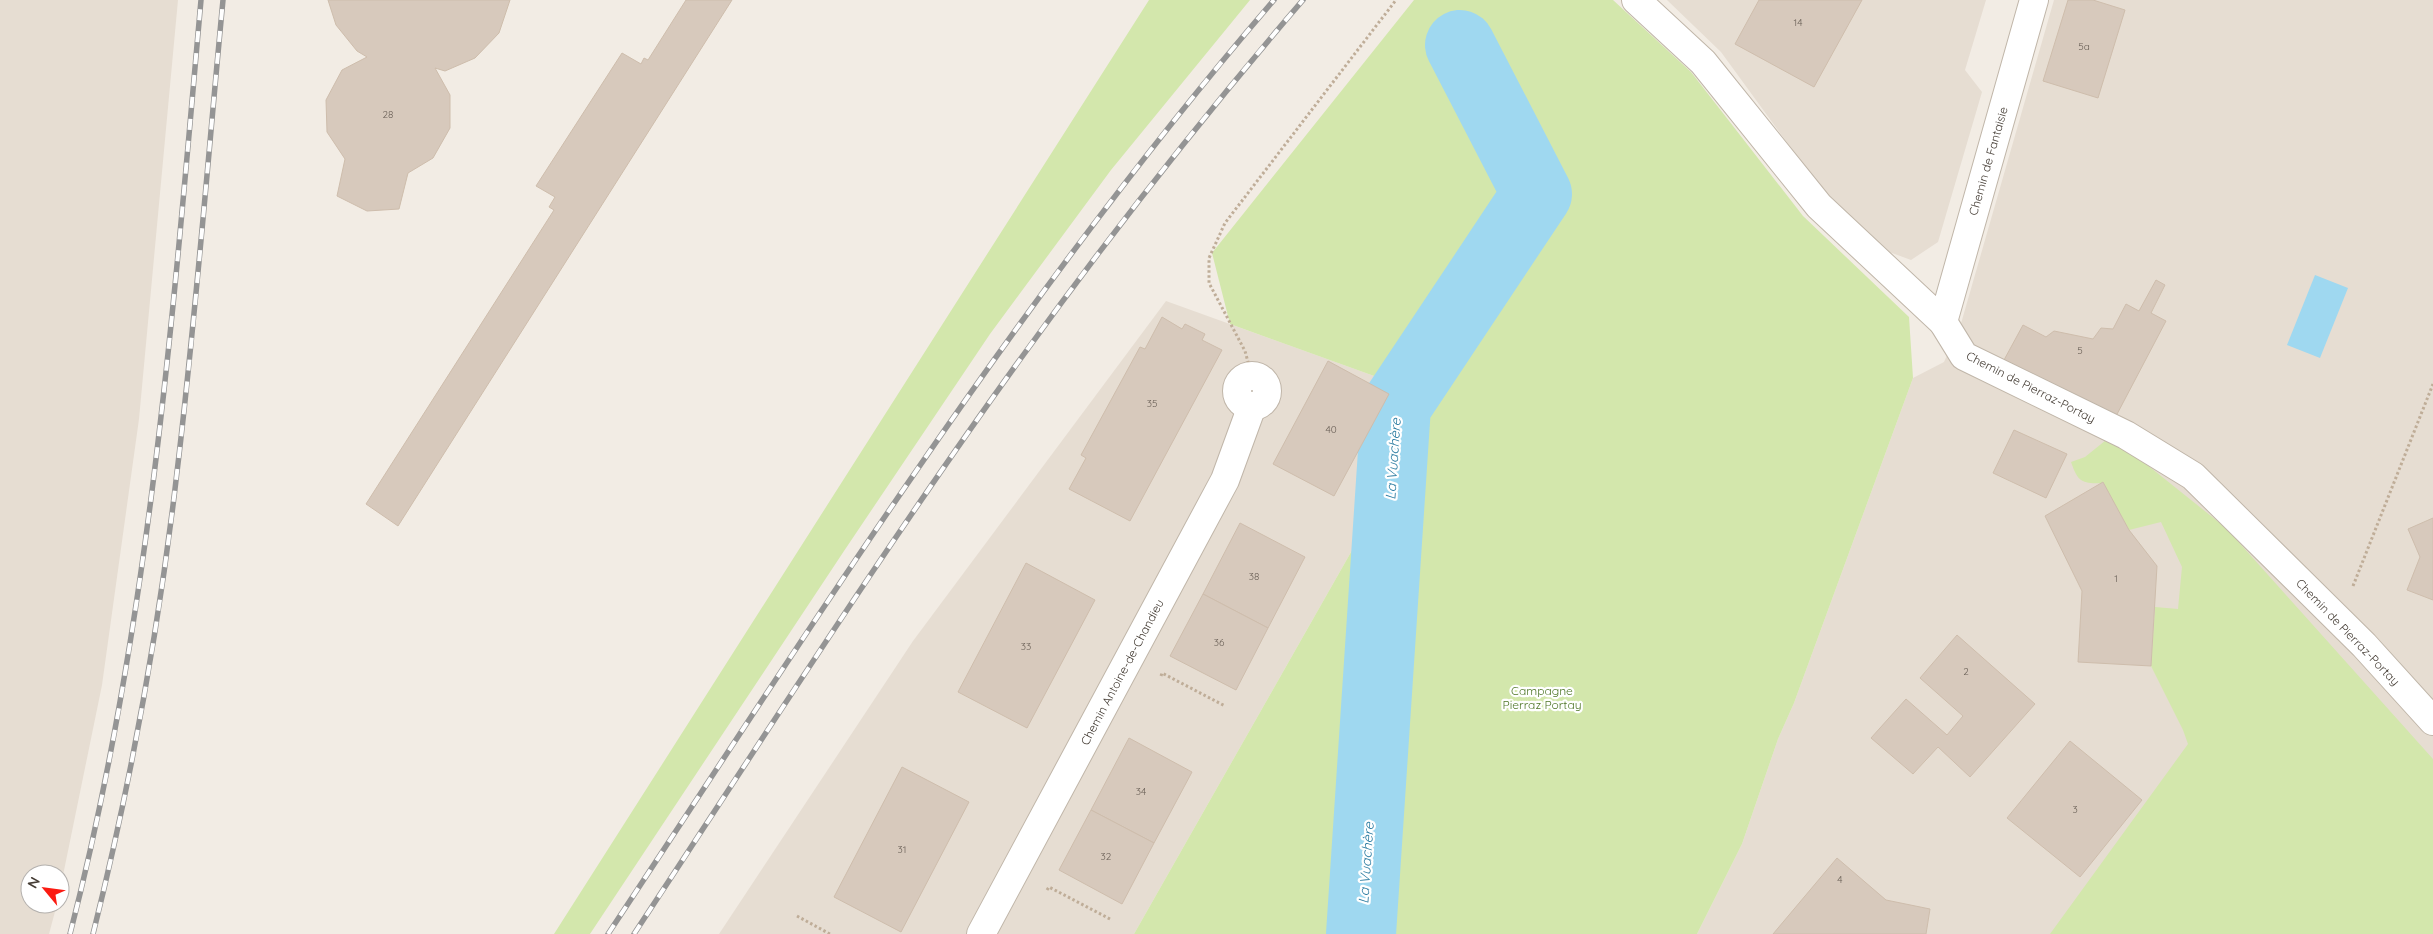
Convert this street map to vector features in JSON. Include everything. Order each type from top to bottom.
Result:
[{"type":"street","name":"Chemin de Pierraz-Portay","points":[[1636,0],[1703,62],[1819,206],[1943,322],[1964,356],[2126,435],[2193,476],[2364,645],[2433,721]]},
{"type":"street","name":"Chemin de Fantaisie","points":[[1943,322],[2034,0]]},
{"type":"street","name":"Chemin Antoine-de-Chandieu","points":[[981,934],[1225,480],[1252,406],[1261,403],[1266,395],[1266,386],[1260,378],[1251,376]]},
{"type":"path","points":[[1251,376],[1245,351],[1209,283],[1209,258],[1225,223],[1396,0]]},
{"type":"path","points":[[2369,546],[2433,384]]},
{"type":"path","points":[[1162,673],[1225,706]]},
{"type":"path","points":[[1049,887],[1110,919]]},
{"type":"path","points":[[797,916],[830,934]]},
{"type":"shaded area","points":[[0,0],[178,0],[139,419],[102,685],[65,864],[20,864],[20,914],[54,914],[49,934],[0,934]]},
{"type":"shaded area","points":[[1667,0],[1986,0],[1965,70],[1982,92],[1938,242],[1911,260],[1884,250],[1815,181],[1721,52]]},
{"type":"shaded area","points":[[2054,0],[2433,0],[2433,934],[1697,934],[1742,844],[1778,739],[1794,703],[1913,378],[1944,362],[1960,327]]},
{"type":"shaded area","points":[[1166,301],[1438,399],[1134,934],[719,934],[913,641]]},
{"type":"green space","points":[[1149,0],[1250,0],[1111,170],[990,334],[590,934],[554,934]]},
{"type":"green space","name":"Campagne Pierraz Portay","points":[[1414,0],[1613,0],[1691,72],[1803,216],[1909,317],[1913,378],[1794,703],[1778,739],[1742,844],[1697,934],[1134,934],[1438,399],[1230,324],[1212,253]]},
{"type":"green space","points":[[2111,436],[2226,528],[2433,759],[2433,934],[2050,934],[2188,744],[2151,666],[2155,607],[2178,609],[2182,567],[2161,522],[2129,530],[2103,483],[2085,482],[2076,474],[2071,462],[2085,457]]},
{"type":"water","points":[[2315,275],[2348,288],[2320,358],[2287,345]]},
{"type":"building","points":[[328,0],[510,0],[499,33],[475,58],[445,71],[435,68],[450,95],[450,128],[433,158],[408,173],[399,209],[367,211],[337,196],[345,159],[327,132],[326,100],[342,70],[367,57],[357,51],[336,25]]},
{"type":"building","points":[[686,0],[732,0],[398,526],[366,504],[554,210],[549,207],[555,197],[536,186],[622,53],[641,64],[644,58],[648,60]]},
{"type":"building","points":[[1759,0],[1862,0],[1814,87],[1735,44]]},
{"type":"building","points":[[2068,0],[2093,0],[2125,10],[2098,98],[2043,81]]},
{"type":"building","points":[[2156,280],[2165,285],[2151,313],[2166,321],[2115,418],[2004,360],[2023,325],[2046,337],[2054,331],[2093,339],[2101,328],[2113,329],[2126,304],[2139,311]]},
{"type":"building","points":[[1162,317],[1182,329],[1185,324],[1205,334],[1202,340],[1222,350],[1130,521],[1069,489],[1086,458],[1081,455],[1140,347],[1145,349]]},
{"type":"building","points":[[1328,361],[1389,394],[1334,496],[1273,464]]},
{"type":"building","points":[[2014,430],[2067,454],[2046,498],[1993,473]]},
{"type":"building","points":[[2103,482],[2129,530],[2157,566],[2151,666],[2078,662],[2082,591],[2045,516]]},
{"type":"building","points":[[2433,518],[2433,600],[2407,590],[2420,557],[2408,529]]},
{"type":"building","points":[[1240,523],[1305,557],[1268,628],[1203,594]]},
{"type":"building","points":[[1026,563],[1095,600],[1027,728],[958,692]]},
{"type":"building","points":[[1203,594],[1268,628],[1236,690],[1170,656]]},
{"type":"building","points":[[1957,635],[2035,704],[1970,777],[1938,747],[1913,774],[1871,738],[1906,699],[1947,735],[1963,716],[1920,678]]},
{"type":"building","points":[[1129,738],[1192,772],[1154,843],[1091,810]]},
{"type":"building","points":[[2070,741],[2142,800],[2080,877],[2007,818]]},
{"type":"building","points":[[902,767],[969,802],[901,932],[834,897]]},
{"type":"building","points":[[1091,810],[1154,843],[1122,904],[1059,870]]},
{"type":"building","points":[[1837,858],[1886,900],[1930,909],[1926,934],[1773,934]]},
{"type":"waterway","name":"La Vuachère","points":[[1361,934],[1396,406],[1537,194],[1460,45]]},
{"type":"railway","points":[[70,934],[97,819],[120,703],[139,587],[168,353],[201,0]]},
{"type":"railway","points":[[93,934],[132,762],[162,589],[184,413],[223,0]]},
{"type":"railway","points":[[608,934],[926,456],[1009,339],[1094,223],[1182,110],[1274,0]]},
{"type":"railway","points":[[634,934],[874,569],[973,425],[1091,263],[1160,174],[1230,86],[1303,0]]}]
